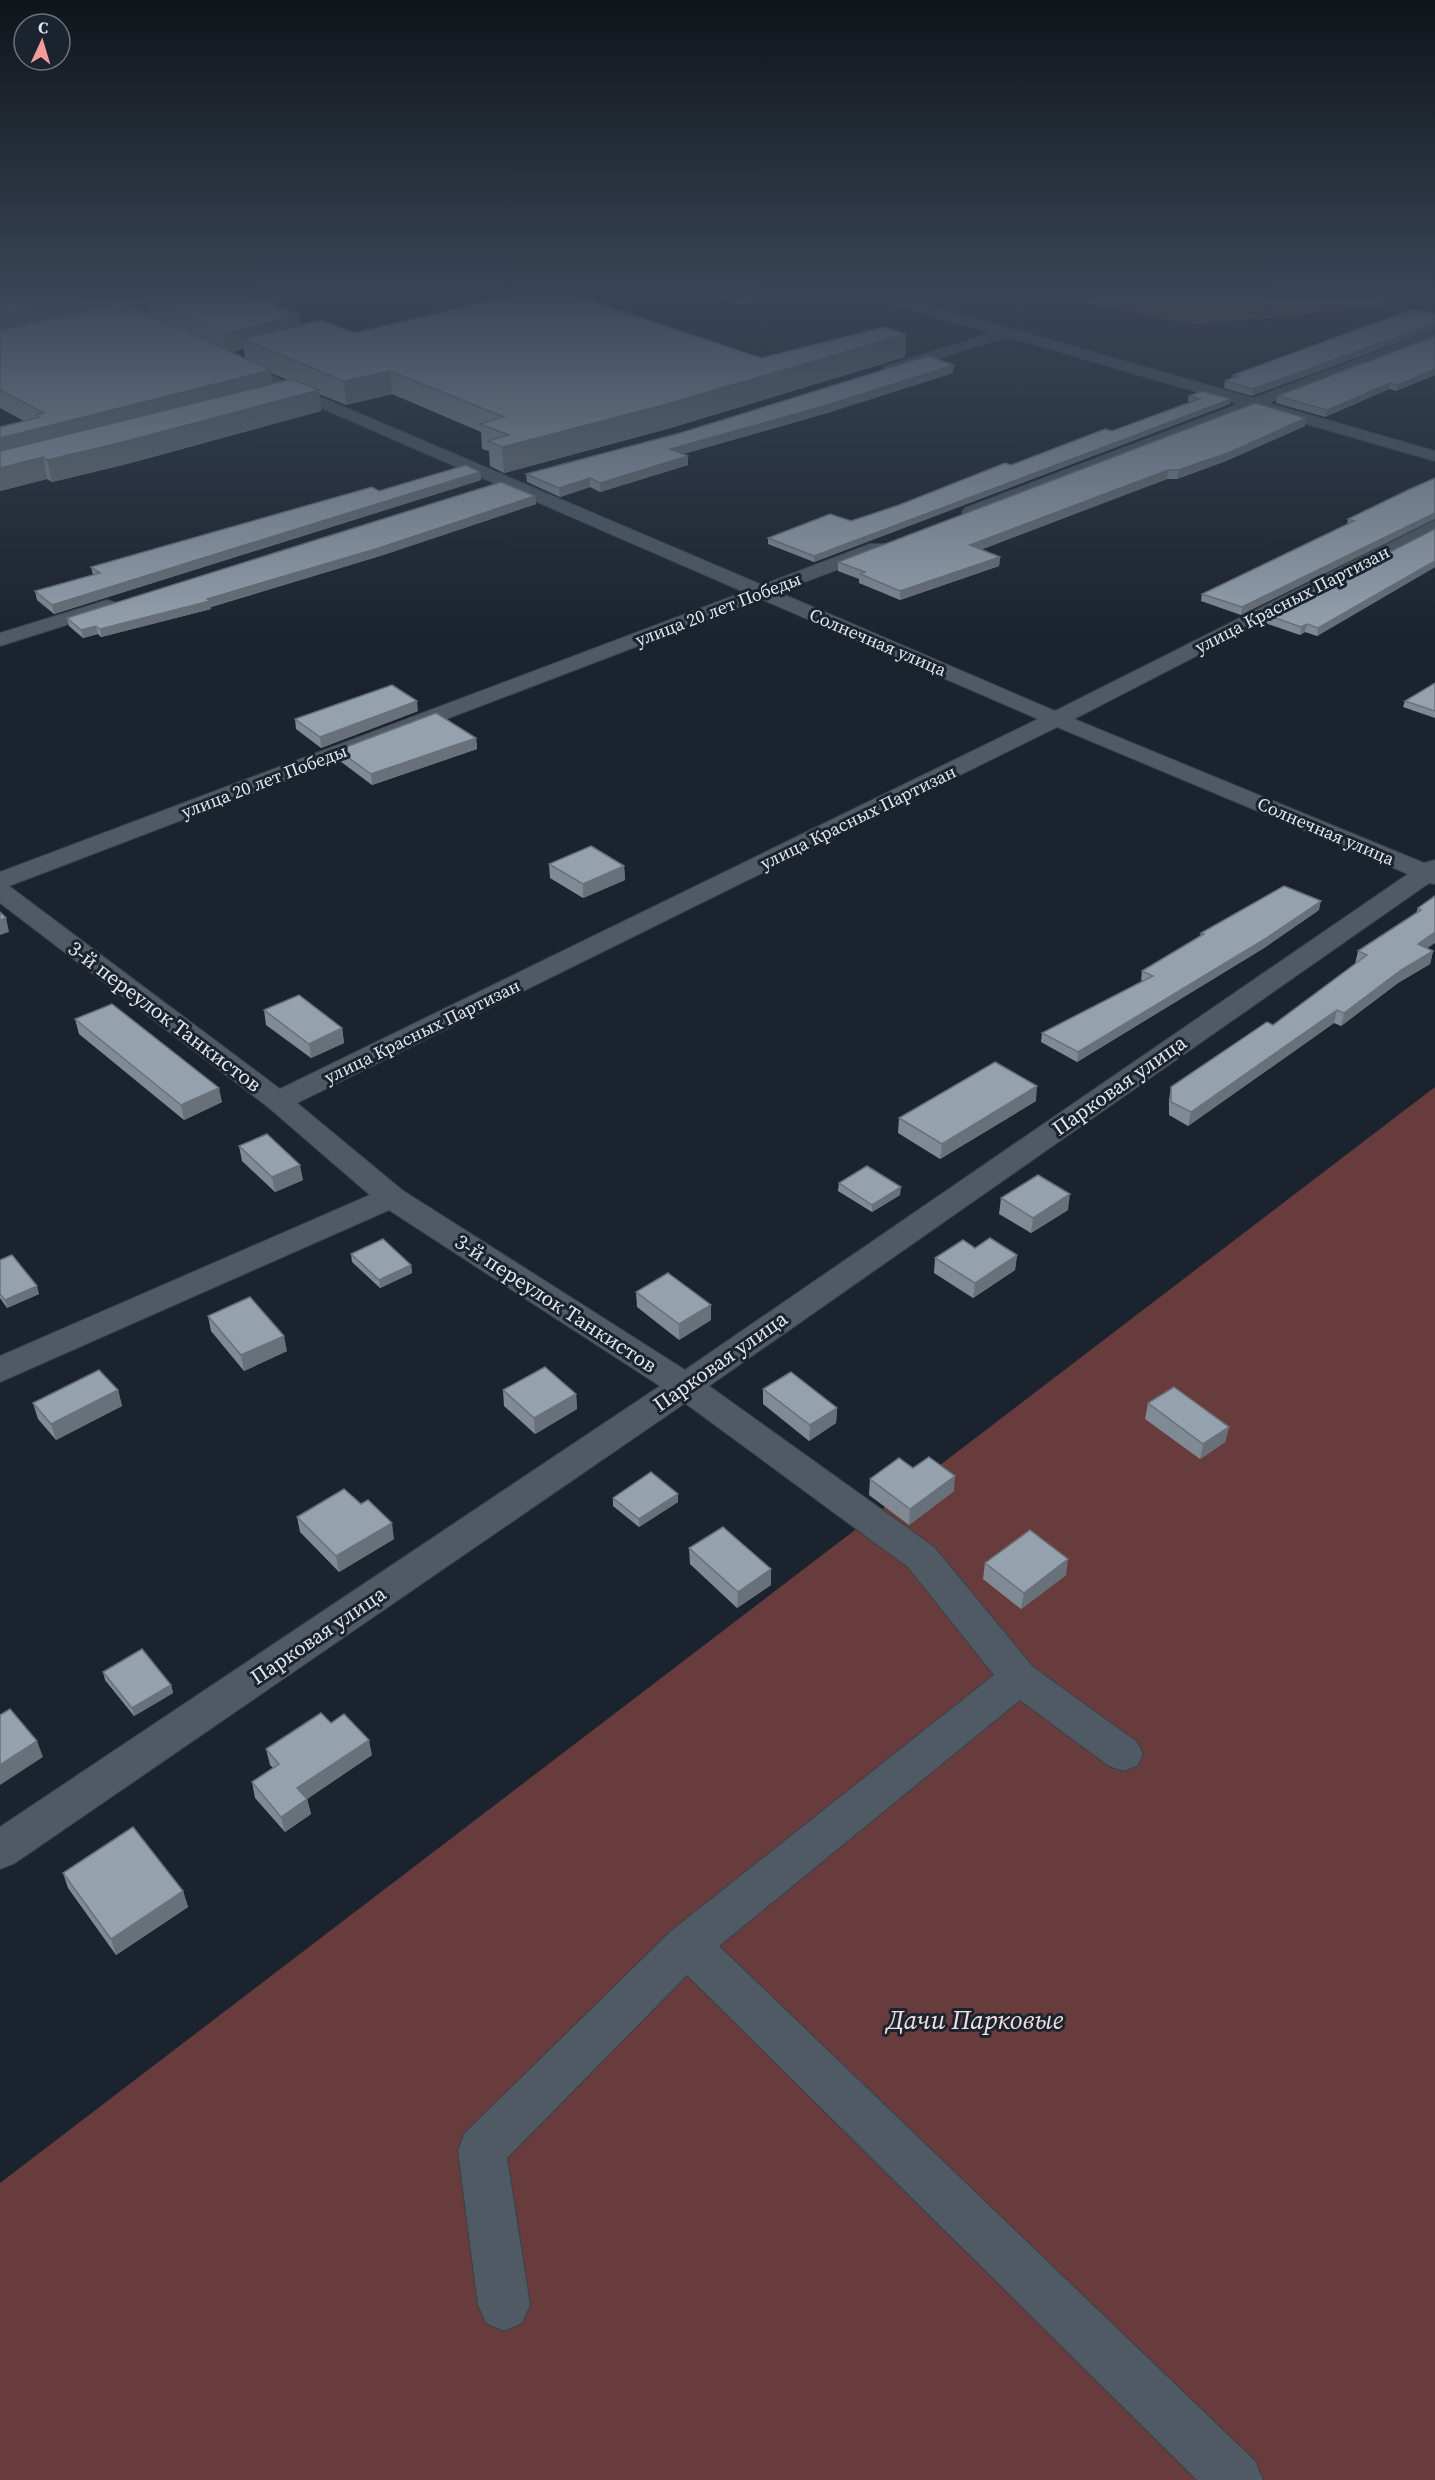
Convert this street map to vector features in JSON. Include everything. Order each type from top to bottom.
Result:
[{"type":"street","name":"Солнечная улица","points":[[332,406],[1056,719],[1432,872]]},
{"type":"street","points":[[952,519],[1247,406]]},
{"type":"street","points":[[1263,406],[1435,456]]},
{"type":"street","points":[[473,491],[529,474]]},
{"type":"street","name":"улица Красных Партизан","points":[[278,1101],[1056,719],[1435,526]]},
{"type":"street","name":"улица 20 лет Победы","points":[[0,881],[896,540]]},
{"type":"street","points":[[0,640],[124,601]]},
{"type":"street","name":"Парковая улица","points":[[0,1850],[685,1386],[1432,872]]},
{"type":"street","name":"3-й переулок Танкистов","points":[[0,891],[278,1101],[391,1197],[685,1386],[921,1557],[1019,1678],[1123,1754]]},
{"type":"street","points":[[0,1370],[391,1197]]},
{"type":"street","points":[[504,2305],[482,2150],[687,1945],[1019,1678]]},
{"type":"street","points":[[687,1945],[1236,2480]]},
{"type":"green space","name":"Дачи Парковые","points":[[1435,1087],[1435,2480],[0,2480],[0,2183]]},
{"type":"building","points":[[30,406],[129,406],[0,438],[0,427],[40,417],[36,415],[44,413]]},
{"type":"building","points":[[183,406],[260,406],[123,442],[47,460],[43,457],[0,468],[0,451]]},
{"type":"building","points":[[476,406],[660,406],[502,447],[488,441],[509,435],[480,424],[504,417]]},
{"type":"building","points":[[768,406],[824,406],[670,449],[688,456],[600,483],[590,478],[559,488],[526,474],[680,433]]},
{"type":"building","points":[[1181,406],[1213,406],[814,556],[768,538],[830,514],[851,521],[899,505],[1005,463],[1011,465],[1105,429],[1112,431]]},
{"type":"building","points":[[1248,406],[1264,406],[1306,418],[1228,453],[1178,470],[1168,470],[970,545],[1000,557],[900,591],[860,574],[865,572],[838,562]]},
{"type":"building","points":[[1312,406],[1337,406],[1327,410]]},
{"type":"building","points":[[466,465],[480,472],[52,605],[35,591],[100,573],[91,567],[372,487],[379,491]]},
{"type":"building","points":[[1435,478],[1435,513],[1242,607],[1202,594],[1354,521],[1348,519]]},
{"type":"building","points":[[501,482],[535,496],[379,548],[207,599],[210,601],[100,629],[96,626],[81,630],[67,618]]},
{"type":"building","points":[[1435,529],[1435,561],[1318,628],[1307,624],[1301,627],[1267,615]]},
{"type":"building","points":[[1435,683],[1435,711],[1405,701]]},
{"type":"building","points":[[392,685],[417,701],[320,737],[295,719]]},
{"type":"building","points":[[436,713],[476,738],[371,774],[338,750]]},
{"type":"building","points":[[591,846],[624,866],[583,884],[549,864]]},
{"type":"building","points":[[1284,886],[1321,901],[1265,939],[1078,1052],[1042,1033],[1153,976],[1142,971],[1204,934],[1201,933]]},
{"type":"building","points":[[1435,896],[1435,932],[1418,944],[1433,951],[1401,970],[1344,1013],[1337,1010],[1191,1112],[1171,1102],[1171,1087],[1267,1022],[1273,1025],[1367,955],[1358,951],[1421,910],[1418,908]]},
{"type":"building","points":[[0,912],[6,918],[0,920]]},
{"type":"building","points":[[299,995],[342,1028],[309,1044],[264,1010]]},
{"type":"building","points":[[112,1004],[219,1088],[181,1105],[75,1019]]},
{"type":"building","points":[[995,1062],[1037,1086],[942,1144],[899,1118]]},
{"type":"building","points":[[267,1134],[300,1165],[272,1177],[239,1146]]},
{"type":"building","points":[[867,1166],[901,1187],[872,1205],[839,1183]]},
{"type":"building","points":[[1038,1175],[1070,1194],[1033,1218],[1001,1198]]},
{"type":"building","points":[[990,1238],[1017,1255],[975,1283],[935,1258],[963,1240],[975,1248]]},
{"type":"building","points":[[383,1239],[411,1265],[379,1280],[351,1254]]},
{"type":"building","points":[[12,1255],[37,1286],[5,1300],[0,1294],[0,1260]]},
{"type":"building","points":[[668,1273],[711,1305],[679,1324],[636,1292]]},
{"type":"building","points":[[250,1297],[284,1336],[241,1355],[208,1316]]},
{"type":"building","points":[[545,1367],[576,1394],[534,1418],[503,1390]]},
{"type":"building","points":[[99,1370],[118,1390],[51,1424],[33,1403]]},
{"type":"building","points":[[791,1372],[837,1408],[810,1425],[763,1389]]},
{"type":"building","points":[[1174,1387],[1229,1427],[1203,1444],[1148,1403]]},
{"type":"building","points":[[929,1457],[955,1476],[910,1509],[870,1479],[899,1458],[913,1468]]},
{"type":"building","points":[[651,1472],[678,1494],[639,1519],[613,1498]]},
{"type":"building","points":[[344,1489],[361,1504],[368,1500],[392,1523],[336,1556],[297,1517]]},
{"type":"building","points":[[723,1527],[771,1569],[738,1592],[689,1548]]},
{"type":"building","points":[[1030,1530],[1068,1559],[1024,1593],[985,1563]]},
{"type":"building","points":[[142,1649],[171,1685],[132,1708],[103,1672]]},
{"type":"building","points":[[10,1709],[37,1741],[0,1765],[0,1715]]},
{"type":"building","points":[[321,1713],[331,1723],[344,1714],[369,1740],[297,1788],[307,1799],[281,1817],[252,1782],[279,1764],[266,1749]]},
{"type":"building","points":[[133,1827],[183,1891],[111,1939],[63,1873]]}]
